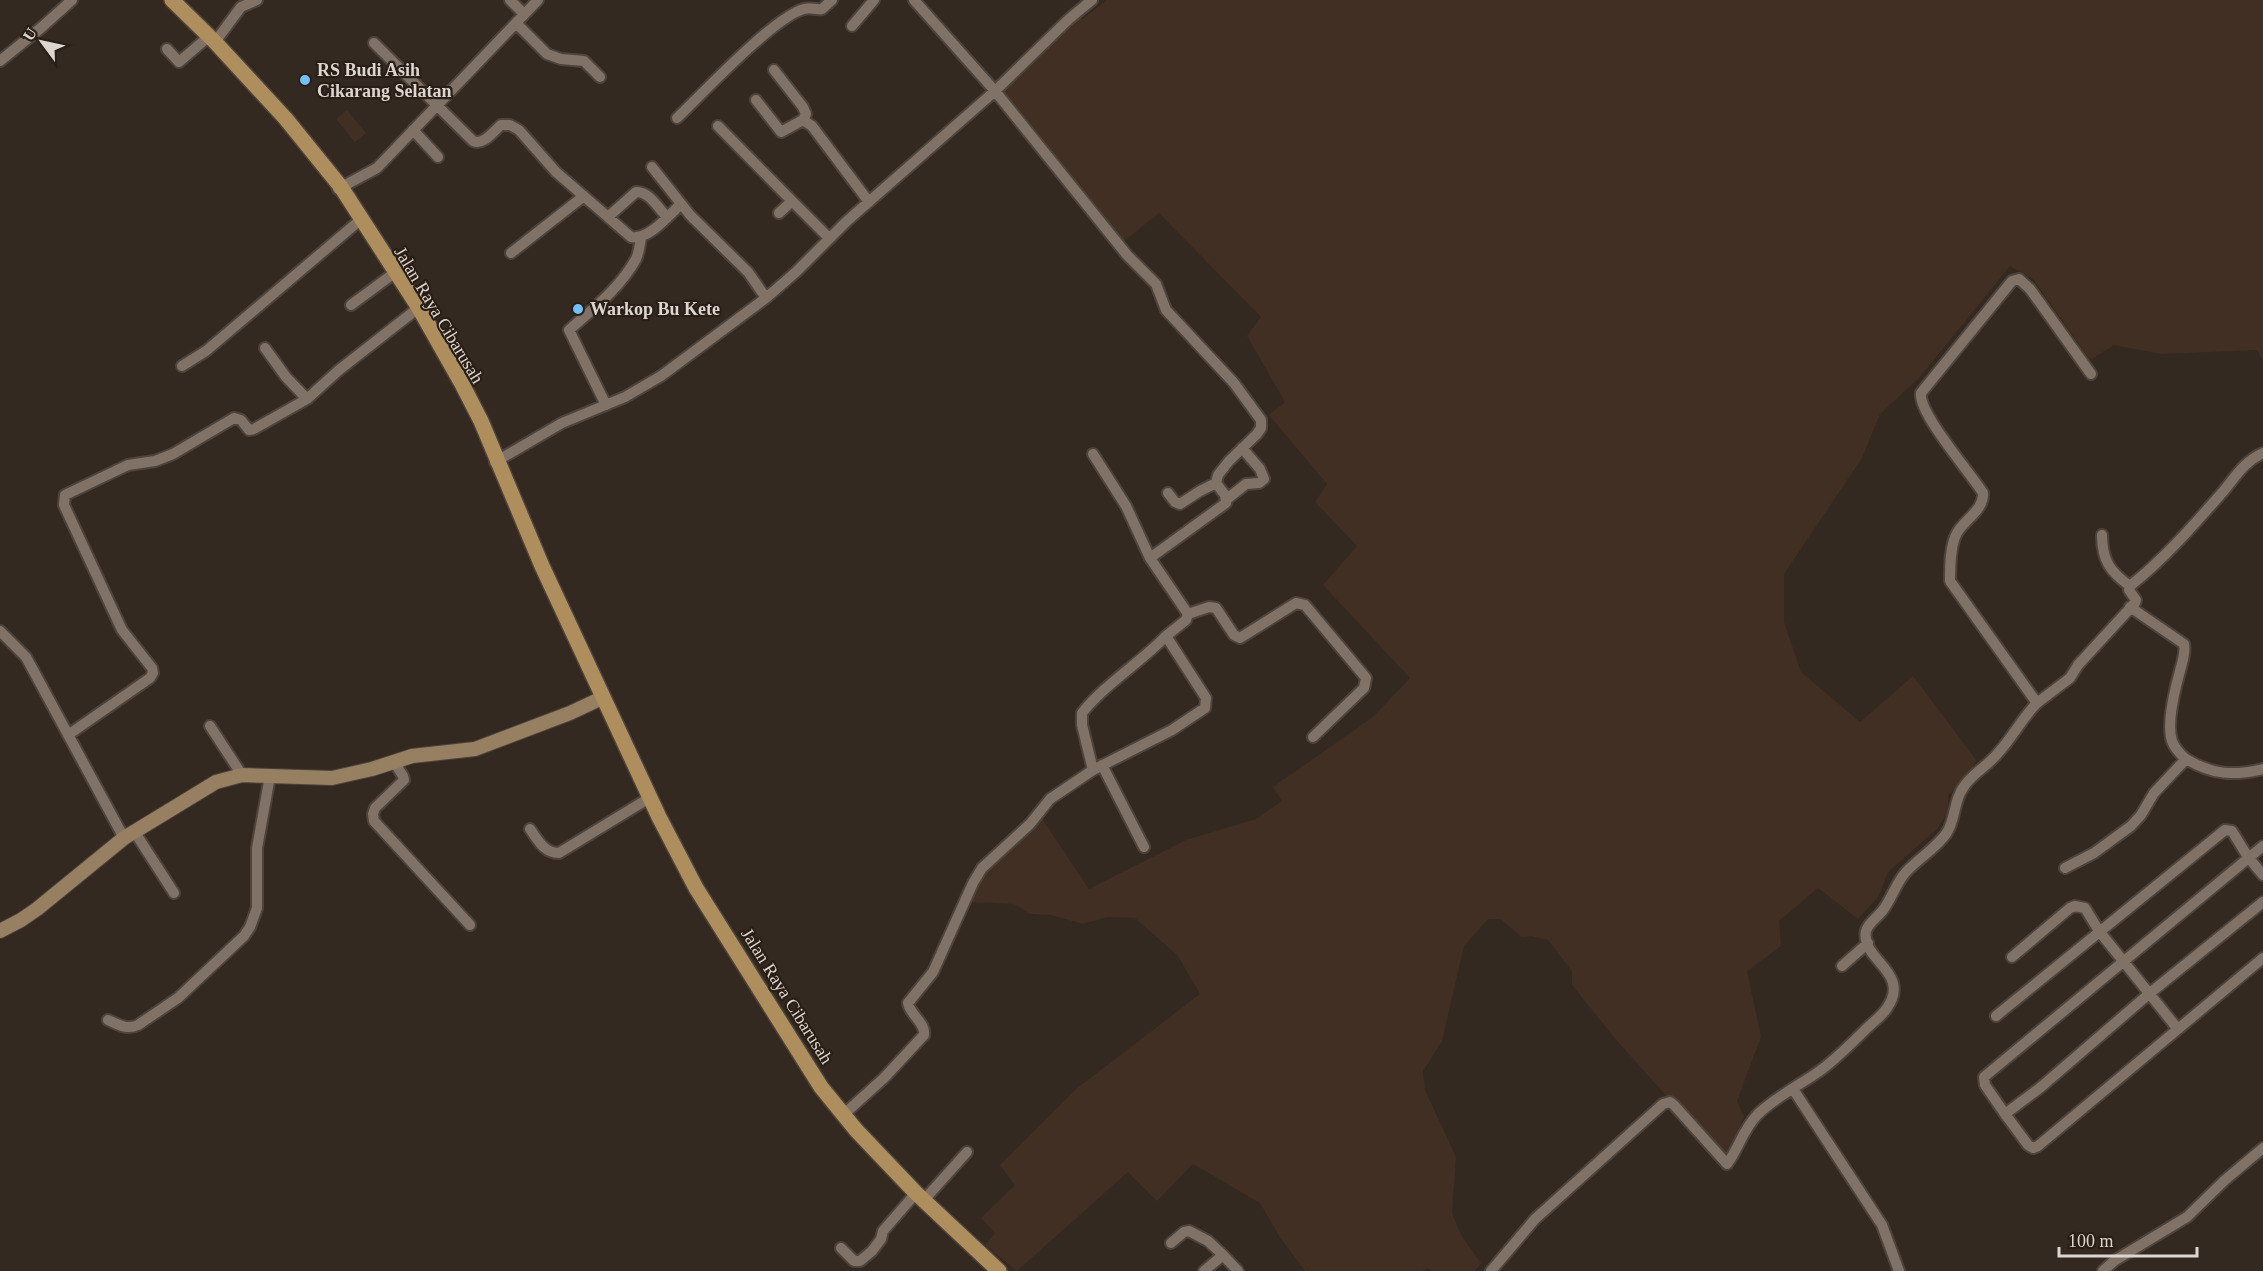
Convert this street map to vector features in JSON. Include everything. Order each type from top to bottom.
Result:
[{"type":"main road","name":"Jalan Raya Cibarusah","points":[[167,0],[211,40]]},
{"type":"main road","name":"Jalan Raya Cibarusah","points":[[172,0],[286,119],[340,188],[419,308],[462,384],[602,698],[696,888],[821,1087],[843,1115],[920,1197],[999,1271]]},
{"type":"main road","name":"Jalan Raya Cibarusah","points":[[340,188],[417,309],[460,386],[497,461]]},
{"type":"street","points":[[0,60],[72,0]]},
{"type":"street","points":[[167,49],[179,62],[211,40],[241,7],[257,0]]},
{"type":"street","points":[[510,0],[524,14]]},
{"type":"street","points":[[340,188],[373,172],[538,0]]},
{"type":"street","points":[[677,118],[743,54],[786,18],[805,8],[822,9],[832,0]]},
{"type":"street","points":[[852,26],[874,0]]},
{"type":"street","points":[[914,0],[995,91],[1127,255],[1156,284],[1166,310],[1234,383],[1261,420],[1261,428],[1218,475],[1216,483],[1227,499]]},
{"type":"street","points":[[497,461],[562,423],[606,405],[661,376],[766,298],[1092,0]]},
{"type":"street","points":[[516,23],[547,54],[584,61],[600,77]]},
{"type":"street","points":[[374,43],[477,143],[482,142],[501,125],[516,128],[556,172],[631,237],[641,237],[681,204]]},
{"type":"street","points":[[756,100],[781,132],[802,120],[807,114],[774,70]]},
{"type":"street","points":[[802,120],[812,126],[869,202]]},
{"type":"street","points":[[718,126],[829,238]]},
{"type":"street","points":[[413,130],[438,158]]},
{"type":"street","points":[[652,167],[681,204],[748,272],[766,298]]},
{"type":"street","points":[[608,217],[636,192],[646,194],[667,217]]},
{"type":"street","points":[[511,253],[584,196]]},
{"type":"street","points":[[779,213],[792,201]]},
{"type":"street","points":[[182,366],[206,351],[359,221]]},
{"type":"street","points":[[606,405],[569,330],[602,302],[624,277],[637,257],[641,237]]},
{"type":"street","points":[[351,305],[393,274]]},
{"type":"street","points":[[2037,703],[2032,692],[1950,582],[1954,539],[1958,531],[1982,504],[1983,493],[1932,421],[1921,401],[1921,395],[1925,386],[2012,281],[2019,279],[2030,289],[2091,374]]},
{"type":"street","points":[[68,735],[150,678],[153,673],[152,668],[122,630],[64,505],[65,495],[128,465],[155,461],[173,454],[234,418],[241,420],[249,430],[254,429],[307,399],[339,370],[417,309]]},
{"type":"street","points":[[265,348],[286,377],[307,399]]},
{"type":"street","points":[[1150,558],[1222,506],[1246,484],[1259,483],[1264,479],[1260,469],[1242,448]]},
{"type":"street","points":[[2130,586],[2162,559],[2222,493],[2244,465],[2263,453]]},
{"type":"street","points":[[1093,454],[1126,506],[1150,558],[1188,614]]},
{"type":"street","points":[[1168,493],[1175,502],[1180,504],[1200,490],[1216,483]]},
{"type":"street","points":[[2102,535],[2104,553],[2110,570],[2130,586]]},
{"type":"street","points":[[1491,1271],[1535,1219],[1663,1104],[1670,1102],[1674,1105],[1727,1164],[1748,1125],[1781,1095],[1833,1060],[1886,1010],[1891,1002],[1893,982],[1888,970],[1876,957],[1866,939],[1868,928],[1884,909],[1900,880],[1950,828],[1958,796],[1964,786],[1998,754],[2028,711],[2070,678],[2078,664],[2130,608],[2136,600],[2129,590],[2130,586]]},
{"type":"street","points":[[1188,614],[1209,607],[1216,608],[1234,635],[1239,638],[1296,603],[1305,605],[1366,678],[1364,688],[1313,737]]},
{"type":"street","points":[[2130,608],[2182,642],[2185,647],[2170,728],[2176,749],[2186,759],[2203,769],[2227,774],[2263,769]]},
{"type":"street","points":[[1144,847],[1098,767],[1082,725],[1082,713],[1100,694],[1186,620],[1188,614]]},
{"type":"street","points":[[0,631],[26,657],[68,735],[129,835],[174,893]]},
{"type":"street","points":[[843,1115],[876,1085],[924,1035],[925,1030],[908,1007],[908,1003],[933,972],[982,868],[1030,824],[1056,794],[1098,767],[1172,730],[1202,711],[1206,705],[1206,698],[1166,636]]},
{"type":"street","points":[[0,931],[21,921],[129,835],[209,785],[242,775],[332,778],[422,754],[475,749],[570,713],[602,698]]},
{"type":"street","points":[[210,726],[242,775]]},
{"type":"street","points":[[2065,868],[2094,853],[2131,826],[2141,815],[2154,793],[2186,759]]},
{"type":"street","points":[[394,762],[404,780],[375,808],[374,821],[470,925]]},
{"type":"street","points":[[108,1020],[125,1027],[138,1025],[178,998],[244,936],[257,908],[257,848],[270,776]]},
{"type":"street","points":[[530,829],[544,848],[553,853],[559,853],[651,797]]},
{"type":"street","points":[[1996,1016],[2225,830],[2232,831],[2248,857],[2263,875]]},
{"type":"street","points":[[2263,846],[1984,1077],[1985,1085],[2028,1145],[2036,1148],[2263,958]]},
{"type":"street","points":[[2005,1114],[2041,1087],[2150,993],[2263,902]]},
{"type":"street","points":[[2012,957],[2075,906],[2088,910],[2099,931],[2177,1028]]},
{"type":"street","points":[[1842,966],[1868,943]]},
{"type":"street","points":[[1793,1089],[1882,1225],[1899,1271]]},
{"type":"street","points":[[2103,1271],[2114,1261],[2187,1217],[2225,1180],[2263,1148]]},
{"type":"street","points":[[841,1248],[854,1261],[860,1261],[872,1251],[881,1239],[883,1231],[967,1152]]},
{"type":"street","points":[[1171,1243],[1189,1231],[1208,1241],[1238,1271]]},
{"type":"street","points":[[1204,1271],[1223,1254]]},
{"type":"shaded area","points":[[1107,0],[2263,0],[2263,360],[2257,350],[2161,354],[2114,345],[2090,360],[2033,279],[2010,266],[1919,378],[1880,414],[1862,458],[1784,574],[1784,622],[1801,672],[1860,722],[1913,676],[1977,761],[1948,796],[1948,812],[1937,829],[1888,872],[1879,896],[1858,919],[1818,888],[1779,921],[1781,946],[1747,971],[1761,1037],[1737,1101],[1744,1117],[1724,1160],[1618,1042],[1572,985],[1572,971],[1548,940],[1531,936],[1522,937],[1500,919],[1488,919],[1464,946],[1442,1041],[1423,1071],[1425,1090],[1456,1157],[1452,1213],[1461,1235],[1481,1263],[1475,1271],[1431,1271],[1428,1268],[1423,1271],[1305,1271],[1279,1236],[1260,1203],[1193,1164],[1157,1201],[1128,1172],[1017,1271],[985,1245],[995,1233],[981,1218],[1015,1185],[1000,1165],[1076,1089],[1200,994],[1178,956],[1135,918],[1107,917],[1083,924],[1051,915],[1030,914],[1014,904],[969,902],[984,864],[1037,811],[1089,889],[1186,840],[1256,819],[1282,801],[1273,787],[1373,717],[1410,678],[1323,585],[1357,546],[1315,502],[1327,484],[1269,415],[1285,402],[1247,336],[1261,317],[1159,213],[1123,242],[995,81],[1071,14],[1083,19]]},
{"type":"shaded area","points":[[347,110],[366,133],[355,142],[336,119]]},
{"type":"place","name":"RS Budi Asih Cikarang Selatan","points":[[305,80]]},
{"type":"place","name":"Warkop Bu Kete","points":[[578,309]]}]
